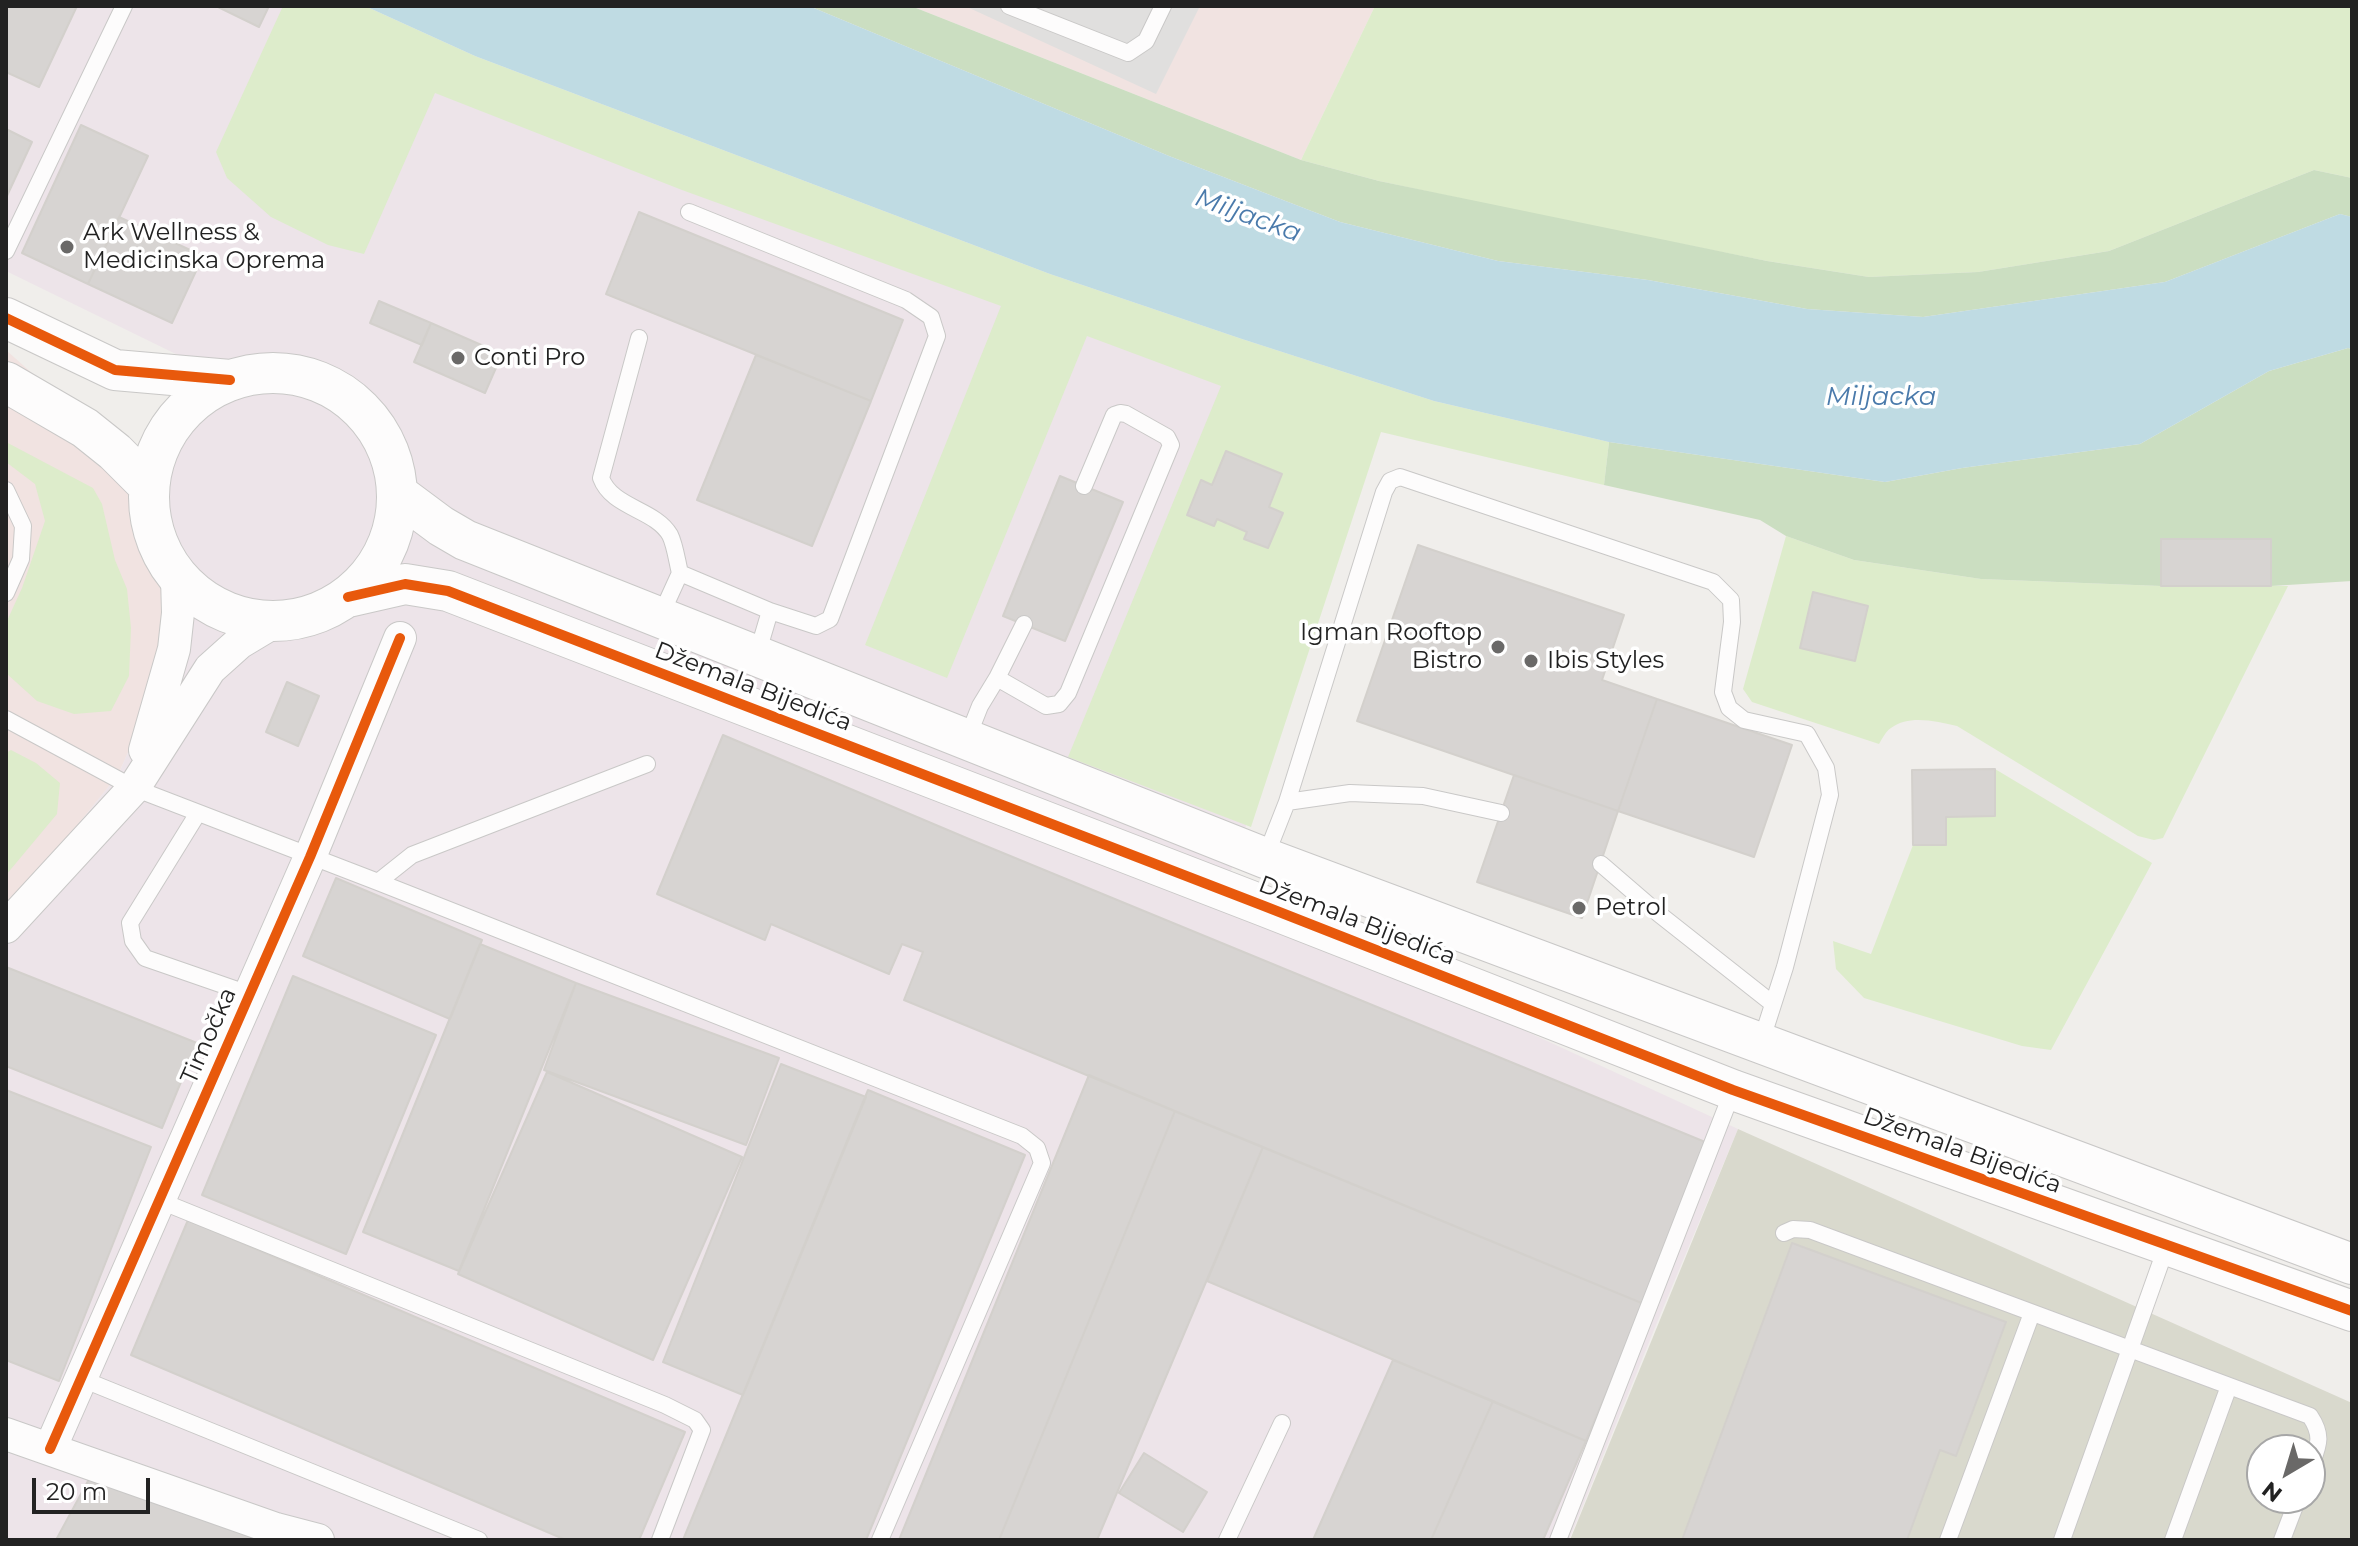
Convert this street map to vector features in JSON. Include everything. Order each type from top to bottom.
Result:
[{"type":"street","name":"Džemala Bijedića","points":[[6,318],[115,370],[230,380]]},
{"type":"street","name":"Džemala Bijedića","points":[[348,597],[376,569],[393,533],[398,494],[390,455],[372,421],[343,393],[307,377],[279,372],[230,380],[209,389],[190,403],[174,421],[157,452],[148,485],[150,518],[160,549],[177,577],[205,601],[237,617],[274,622],[313,615],[348,597],[405,584],[448,591],[1733,1090],[2352,1311]]},
{"type":"street","points":[[6,382],[85,428],[148,485]]},
{"type":"street","name":"Džemala Bijedića","points":[[398,494],[465,540],[1265,858],[2352,1264]]},
{"type":"street","points":[[134,788],[174,649],[178,613],[177,577]]},
{"type":"street","points":[[6,927],[134,788],[210,669],[239,643],[274,622]]},
{"type":"street","name":"Timočka","points":[[50,1449],[310,857],[400,638]]},
{"type":"street","points":[[6,1434],[276,1529],[318,1540]]},
{"type":"lane","points":[[6,251],[124,6]]},
{"type":"lane","points":[[1009,6],[1044,12],[1128,53],[1146,41],[1163,6]]},
{"type":"lane","points":[[680,573],[770,611],[816,626],[830,619],[937,336],[931,317],[906,300],[689,212]]},
{"type":"lane","points":[[639,338],[601,478],[605,488],[661,524],[670,535],[680,573],[660,619]]},
{"type":"lane","points":[[997,678],[1046,706],[1059,704],[1068,693],[1171,445],[1167,437],[1126,414],[1114,415],[1084,486]]},
{"type":"lane","points":[[1265,858],[1287,802],[1390,481],[1400,477],[1713,582],[1731,600],[1732,622],[1723,692],[1729,708],[1744,720],[1807,734],[1826,768],[1830,795],[1785,967],[1761,1044]]},
{"type":"lane","points":[[6,490],[23,526],[21,559],[6,593]]},
{"type":"lane","points":[[757,655],[770,611]]},
{"type":"lane","points":[[967,739],[980,706],[1024,624]]},
{"type":"lane","points":[[6,719],[134,788],[1022,1136],[1037,1148],[1042,1163],[880,1540]]},
{"type":"lane","points":[[378,882],[412,855],[647,764]]},
{"type":"lane","points":[[1287,802],[1350,793],[1423,796],[1501,813]]},
{"type":"lane","points":[[198,813],[130,923],[133,941],[145,958],[249,994]]},
{"type":"lane","points":[[1601,864],[1773,1004]]},
{"type":"lane","points":[[1558,1540],[1733,1090]]},
{"type":"lane","points":[[158,1200],[695,1420],[702,1430],[660,1540]]},
{"type":"lane","points":[[1784,1233],[1793,1229],[1810,1230],[2310,1416],[2319,1428],[2319,1434]]},
{"type":"lane","points":[[2062,1540],[2167,1245]]},
{"type":"lane","points":[[1948,1540],[2032,1313]]},
{"type":"lane","points":[[82,1379],[479,1540]]},
{"type":"lane","points":[[2173,1540],[2229,1386]]},
{"type":"lane","points":[[1227,1540],[1282,1423]]},
{"type":"lane","points":[[2282,1540],[2292,1514]]},
{"type":"shaded area","points":[[6,6],[287,6],[1381,416],[1224,892],[1738,1129],[1569,1540],[6,1540],[6,913],[118,775],[160,680],[177,577],[160,549],[150,518],[148,485],[153,462],[161,441],[190,403],[209,389],[229,380],[6,271]]},
{"type":"shaded area","points":[[911,6],[1375,6],[1301,160]]},
{"type":"shaded area","points":[[965,6],[1200,6],[1156,94]]},
{"type":"shaded area","points":[[6,350],[148,485],[177,577],[160,680],[118,775],[6,913]]},
{"type":"shaded area","points":[[1738,1129],[2352,1403],[2352,1540],[1570,1540]]},
{"type":"green space","points":[[283,6],[365,6],[475,56],[1050,274],[1434,401],[1609,442],[1604,485],[1381,432],[1251,827],[1068,757],[1221,386],[1087,336],[947,678],[865,645],[1001,306],[682,190],[435,93],[364,254],[328,245],[271,217],[227,178],[216,152]]},
{"type":"green space","points":[[809,6],[911,6],[1301,160],[1379,181],[1767,261],[1869,277],[1978,272],[2109,251],[2314,170],[2352,178],[2352,217],[2340,214],[2165,282],[1923,317],[1807,309],[1648,280],[1498,261],[1340,222],[1169,156]]},
{"type":"green space","points":[[1375,6],[2352,6],[2352,178],[2314,170],[2109,251],[1978,272],[1869,277],[1767,261],[1379,181],[1301,160]]},
{"type":"green space","points":[[2352,349],[2352,581],[2271,586],[2271,540],[2162,539],[2161,586],[1981,579],[1854,560],[1786,536],[1760,520],[1604,485],[1609,442],[1885,482],[1962,468],[2140,444],[2269,371]]},
{"type":"green space","points":[[6,442],[93,488],[102,504],[115,560],[127,589],[131,628],[129,676],[111,711],[74,714],[37,701],[6,673],[6,623],[22,588],[45,521],[35,484],[6,462]]},
{"type":"green space","points":[[1786,536],[1854,560],[1981,579],[2161,586],[2288,586],[2163,838],[2154,840],[2138,836],[1957,726],[1924,720],[1907,721],[1889,729],[1879,744],[1752,702],[1743,689]]},
{"type":"green space","points":[[11,750],[36,763],[60,783],[57,814],[6,875],[6,753]]},
{"type":"green space","points":[[1995,769],[2152,863],[2051,1050],[2022,1046],[1864,998],[1836,969],[1833,941],[1871,954],[1913,845],[1946,845],[1946,817],[1995,816]]},
{"type":"water","name":"Miljacka","points":[[365,6],[809,6],[1169,156],[1340,222],[1498,261],[1648,280],[1807,309],[1923,317],[2165,282],[2340,214],[2352,217],[2352,349],[2269,371],[2140,444],[1962,468],[1885,482],[1609,442],[1434,401],[1050,274],[475,56]]},
{"type":"building","points":[[6,6],[77,6],[39,87],[6,72]]},
{"type":"building","points":[[216,6],[269,6],[259,27]]},
{"type":"building","points":[[81,125],[148,156],[88,284],[22,253]]},
{"type":"building","points":[[6,129],[32,142],[6,198]]},
{"type":"building","points":[[639,212],[903,320],[871,401],[606,294]]},
{"type":"building","points":[[119,217],[203,256],[172,323],[88,284]]},
{"type":"building","points":[[379,301],[431,323],[422,345],[370,323]]},
{"type":"building","points":[[431,323],[502,354],[485,393],[414,362]]},
{"type":"building","points":[[756,355],[871,401],[812,546],[697,500]]},
{"type":"building","points":[[1226,451],[1282,474],[1269,507],[1283,513],[1268,548],[1244,539],[1247,532],[1217,519],[1214,526],[1187,515],[1201,480],[1212,485]]},
{"type":"building","points":[[1060,476],[1123,502],[1065,641],[1003,616]]},
{"type":"building","points":[[2161,539],[2271,539],[2271,586],[2161,586]]},
{"type":"building","name":"Igman Rooftop Bistro","points":[[1418,545],[1624,615],[1602,680],[1657,699],[1618,811],[1357,721]]},
{"type":"building","points":[[1813,592],[1868,606],[1855,661],[1800,648]]},
{"type":"building","points":[[287,682],[319,696],[298,746],[266,732]]},
{"type":"building","points":[[1657,699],[1792,745],[1754,857],[1618,811]]},
{"type":"building","points":[[723,735],[1710,1144],[1644,1304],[904,1000],[923,952],[902,944],[889,974],[771,924],[765,940],[657,894]]},
{"type":"building","points":[[1995,769],[1995,816],[1946,817],[1946,845],[1913,845],[1912,770]]},
{"type":"building","points":[[1514,775],[1618,811],[1582,918],[1477,882]]},
{"type":"building","points":[[336,878],[482,940],[450,1019],[303,956]]},
{"type":"building","points":[[480,944],[576,983],[459,1271],[363,1232]]},
{"type":"building","points":[[6,967],[197,1043],[162,1128],[6,1066]]},
{"type":"building","points":[[293,976],[436,1035],[346,1254],[202,1195]]},
{"type":"building","points":[[576,983],[779,1058],[746,1145],[544,1070]]},
{"type":"building","points":[[781,1064],[866,1097],[743,1395],[663,1362]]},
{"type":"building","points":[[547,1072],[742,1157],[653,1360],[458,1274]]},
{"type":"building","points":[[1089,1075],[1175,1111],[999,1540],[899,1540]]},
{"type":"building","points":[[6,1090],[151,1147],[59,1381],[6,1360]]},
{"type":"building","points":[[868,1090],[1025,1155],[866,1540],[683,1540]]},
{"type":"building","points":[[1175,1111],[1263,1147],[1097,1540],[999,1540]]},
{"type":"building","points":[[1263,1147],[1644,1304],[1586,1441],[1207,1281]]},
{"type":"building","points":[[188,1220],[685,1432],[639,1540],[566,1540],[131,1355]]},
{"type":"building","points":[[1792,1243],[2006,1322],[1956,1456],[1940,1450],[1907,1540],[1682,1540]]},
{"type":"building","points":[[1393,1360],[1493,1401],[1431,1540],[1313,1540]]},
{"type":"building","points":[[1493,1401],[1586,1441],[1543,1540],[1431,1540]]},
{"type":"building","points":[[1144,1453],[1207,1492],[1183,1532],[1119,1493]]},
{"type":"building","points":[[94,1470],[276,1540],[56,1540]]},
{"type":"cycle path","points":[[6,318],[115,370],[230,380]]},
{"type":"cycle path","points":[[348,597],[405,584],[448,591],[1733,1090],[2352,1311]]},
{"type":"cycle path","points":[[50,1449],[310,857],[400,638]]},
{"type":"place","name":"Ark Wellness & Medicinska Oprema","points":[[67,247]]},
{"type":"place","name":"Conti Pro","points":[[458,358]]},
{"type":"place","name":"Igman Rooftop Bistro","points":[[1498,647]]},
{"type":"place","name":"Ibis Styles","points":[[1531,661]]},
{"type":"place","name":"Petrol","points":[[1579,908]]}]
